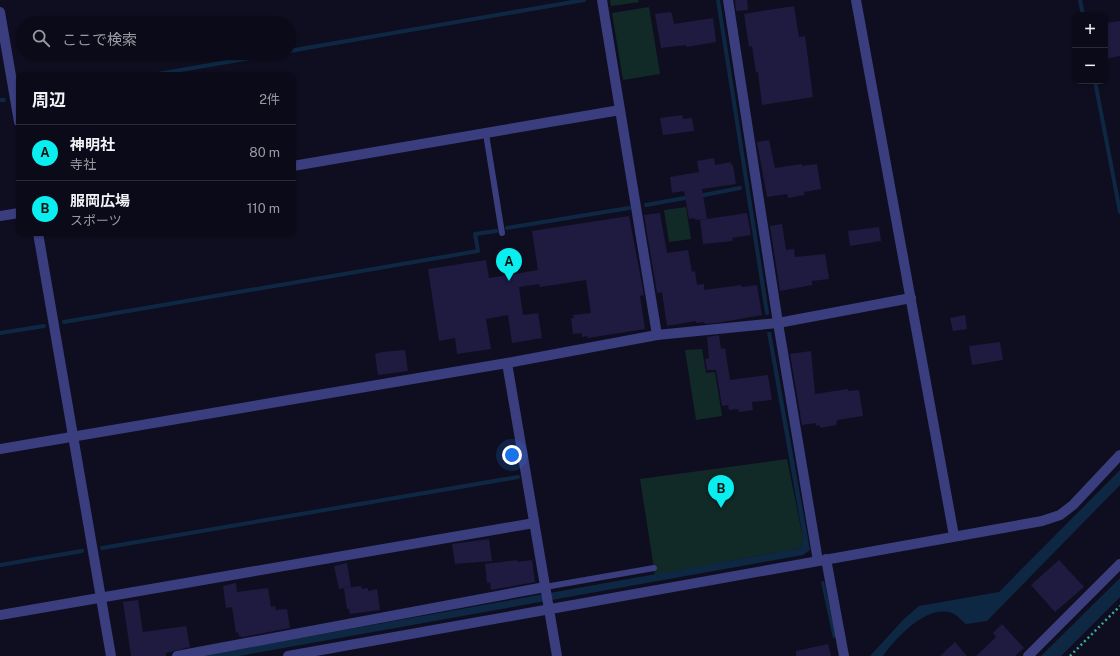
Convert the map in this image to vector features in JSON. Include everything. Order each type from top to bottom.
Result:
[{"type":"street","points":[[602,0],[657,336]]},
{"type":"street","points":[[728,0],[778,323],[822,560],[844,656]]},
{"type":"street","points":[[856,0],[954,536]]},
{"type":"street","points":[[0,12],[16,105]]},
{"type":"street","points":[[296,166],[620,110]]},
{"type":"street","points":[[0,216],[16,213]]},
{"type":"street","points":[[39,236],[111,656]]},
{"type":"street","points":[[0,449],[657,336],[778,323],[911,298]]},
{"type":"street","points":[[507,363],[556,656]]},
{"type":"street","points":[[288,656],[954,536],[1042,522],[1060,515],[1073,505],[1120,455]]},
{"type":"street","points":[[0,615],[534,523]]},
{"type":"street","points":[[1028,656],[1120,564]]},
{"type":"street","points":[[177,656],[545,587]]},
{"type":"lane","points":[[486,134],[502,233]]},
{"type":"lane","points":[[545,587],[654,568]]},
{"type":"path","points":[[1070,656],[1120,606]]},
{"type":"green space","points":[[610,0],[638,0],[639,2],[611,6]]},
{"type":"green space","points":[[649,7],[660,74],[623,80],[612,13]]},
{"type":"green space","points":[[686,207],[691,239],[669,242],[664,210]]},
{"type":"green space","points":[[702,349],[706,373],[715,372],[722,416],[696,420],[685,350]]},
{"type":"green space","points":[[787,459],[803,538],[801,548],[655,575],[640,479]]},
{"type":"water","points":[[767,332],[771,332],[810,550],[803,555],[239,656],[199,656],[801,548],[803,538]]},
{"type":"water","points":[[1120,470],[1120,485],[987,621],[966,624],[954,614],[944,612],[934,613],[924,617],[904,632],[883,656],[870,656],[903,620],[919,606],[999,592]]},
{"type":"water","points":[[1120,578],[1120,597],[1061,656],[1041,656]]},
{"type":"water","points":[[824,581],[836,637],[833,638],[821,582]]},
{"type":"building","points":[[735,0],[747,0],[748,10],[736,11]]},
{"type":"building","points":[[794,6],[799,37],[805,36],[813,97],[762,105],[758,72],[756,73],[752,46],[749,47],[744,14]]},
{"type":"building","points":[[670,12],[672,14],[674,24],[713,18],[716,42],[686,47],[686,45],[661,48],[655,14]]},
{"type":"building","points":[[1120,21],[1120,56],[1108,58],[1108,48],[1108,23]]},
{"type":"building","points":[[682,115],[683,119],[692,118],[694,131],[663,135],[660,118]]},
{"type":"building","points":[[769,140],[775,168],[802,164],[802,166],[817,164],[821,189],[804,192],[804,195],[788,198],[787,194],[767,197],[757,142]]},
{"type":"building","points":[[714,158],[715,165],[731,162],[731,165],[733,165],[736,184],[702,189],[707,219],[689,219],[684,191],[672,193],[670,177],[699,172],[697,161]]},
{"type":"building","points":[[660,213],[667,253],[688,250],[692,272],[695,271],[697,285],[704,284],[704,290],[741,285],[742,287],[757,285],[762,315],[717,323],[705,324],[704,322],[696,323],[696,321],[667,326],[662,292],[657,293],[644,215]]},
{"type":"building","points":[[747,213],[751,235],[732,238],[733,241],[703,244],[700,220]]},
{"type":"building","points":[[629,216],[644,295],[640,296],[645,329],[588,338],[587,336],[582,337],[582,333],[573,334],[571,318],[574,318],[573,315],[591,313],[586,280],[540,287],[539,284],[519,287],[523,315],[538,313],[542,338],[512,343],[508,315],[486,319],[491,349],[457,354],[455,338],[439,341],[428,269],[486,260],[489,278],[538,270],[532,231]]},
{"type":"building","points":[[782,224],[786,250],[794,249],[795,257],[825,254],[829,279],[812,281],[812,285],[780,291],[770,226]]},
{"type":"building","points":[[879,227],[881,241],[850,246],[848,231]]},
{"type":"building","points":[[965,315],[967,329],[953,331],[950,318]]},
{"type":"building","points":[[719,335],[721,349],[725,348],[730,380],[768,375],[772,400],[752,402],[753,410],[739,412],[738,409],[729,410],[728,405],[722,406],[716,370],[707,370],[705,359],[709,358],[707,337]]},
{"type":"building","points":[[1000,342],[1003,360],[972,365],[969,346]]},
{"type":"building","points":[[405,350],[408,371],[378,375],[375,354]]},
{"type":"building","points":[[811,351],[815,394],[848,389],[848,391],[859,390],[863,416],[837,420],[836,425],[820,428],[820,425],[816,426],[816,423],[802,425],[790,354]]},
{"type":"building","points":[[489,539],[492,561],[455,564],[452,544]]},
{"type":"building","points":[[517,560],[518,562],[532,560],[535,582],[491,590],[490,582],[487,583],[485,564]]},
{"type":"building","points":[[1059,560],[1084,587],[1055,612],[1031,585]]},
{"type":"building","points":[[347,563],[351,587],[339,589],[334,566]]},
{"type":"building","points":[[236,583],[237,592],[268,588],[271,607],[275,606],[276,610],[287,609],[290,628],[242,637],[239,636],[238,632],[236,633],[232,607],[226,608],[223,586]]},
{"type":"building","points":[[361,586],[362,589],[368,588],[368,591],[377,589],[380,610],[350,614],[349,609],[347,609],[344,588]]},
{"type":"building","points":[[138,600],[143,632],[186,626],[190,647],[166,653],[166,656],[131,656],[123,602]]},
{"type":"building","points":[[1002,624],[1024,648],[1015,656],[976,656],[996,637],[993,633]]},
{"type":"building","points":[[955,642],[967,656],[940,656]]},
{"type":"building","points":[[828,644],[831,656],[796,656],[796,651]]},
{"type":"waterway","points":[[296,50],[584,0]]},
{"type":"waterway","points":[[718,0],[767,313]]},
{"type":"waterway","points":[[1080,0],[1082,12]]},
{"type":"waterway","points":[[169,72],[239,60]]},
{"type":"waterway","points":[[1096,84],[1120,212]]},
{"type":"waterway","points":[[699,196],[740,188]]},
{"type":"waterway","points":[[646,205],[690,197]]},
{"type":"waterway","points":[[507,228],[629,208]]},
{"type":"waterway","points":[[64,322],[478,251],[475,234],[496,231]]},
{"type":"waterway","points":[[0,333],[44,326]]},
{"type":"waterway","points":[[102,548],[518,477]]},
{"type":"waterway","points":[[0,565],[82,551]]},
{"type":"place","name":"神明社","points":[[509,281]]},
{"type":"place","name":"服岡広場","points":[[721,508]]}]
